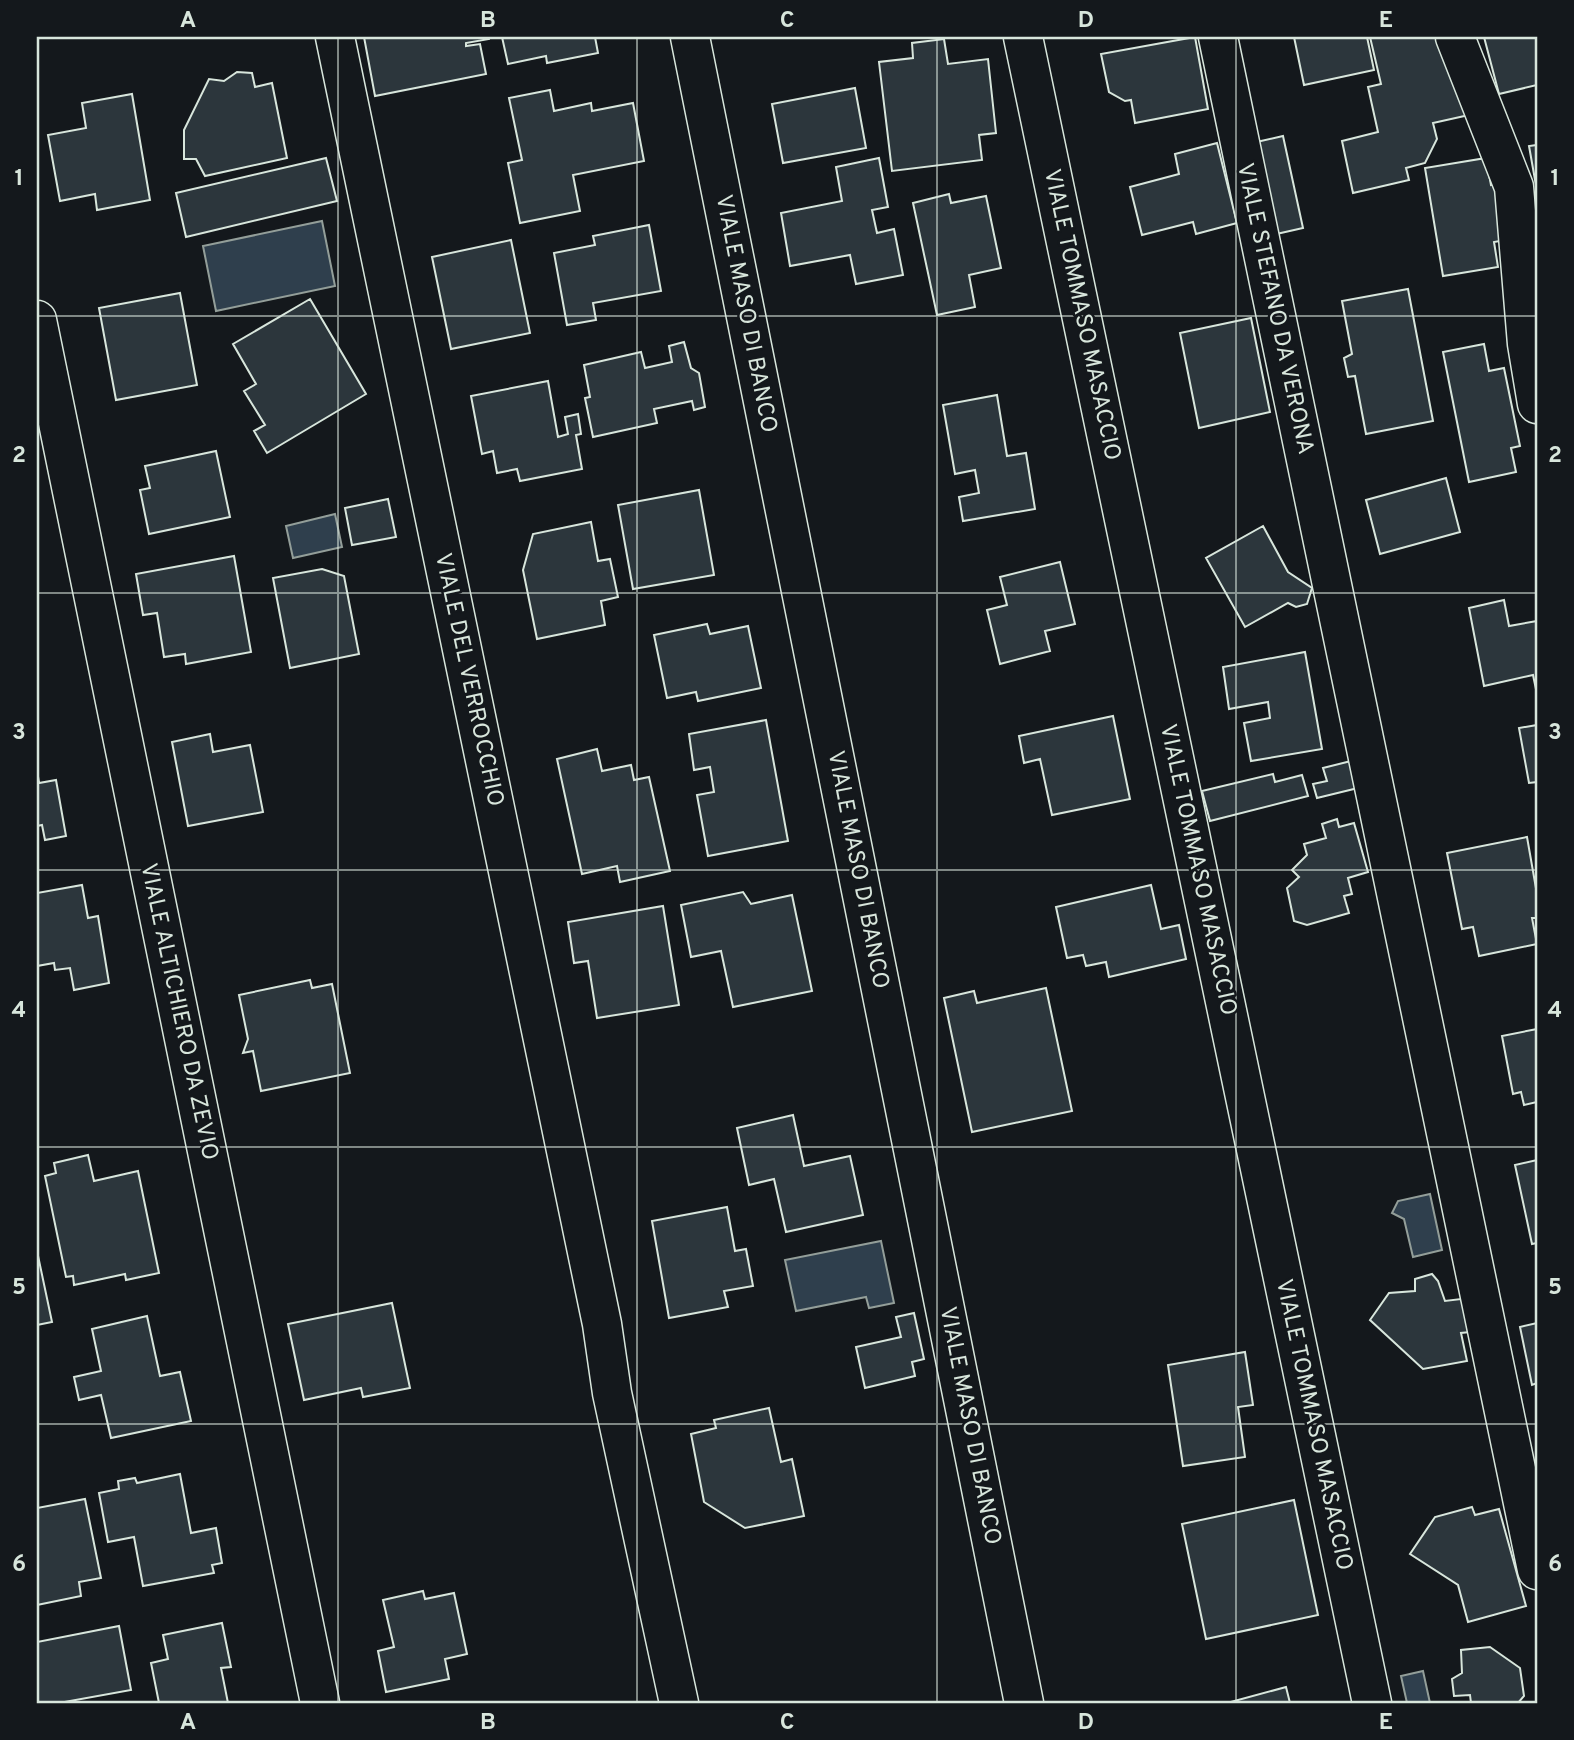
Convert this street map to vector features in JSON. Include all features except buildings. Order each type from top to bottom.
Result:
[{"type":"street","name":"VIALE DEL VERROCCHIO","points":[[335,37],[601,1324],[612,1393],[679,1703]]},
{"type":"street","name":"VIALE MASO DI BANCO","points":[[690,37],[1024,1703]]},
{"type":"street","name":"VIALE TOMMASO MASACCIO","points":[[1023,37],[1371,1703]]},
{"type":"street","name":"VIALE STEFANO DA VERONA","points":[[1218,37],[1537,1570]]},
{"type":"street","points":[[1455,37],[1514,187],[1527,344],[1537,404]]},
{"type":"street","name":"VIALE ALTICHIERO DA ZEVIO","points":[[37,320],[320,1703]]},
{"type":"water","points":[[322,221],[335,286],[216,311],[203,246]]},
{"type":"water","points":[[335,514],[342,547],[293,558],[286,526]]},
{"type":"water","points":[[1430,1194],[1442,1250],[1413,1257],[1404,1219],[1392,1213],[1398,1201]]},
{"type":"water","points":[[881,1241],[894,1303],[869,1308],[866,1297],[796,1311],[785,1260]]},
{"type":"water","points":[[1423,1671],[1430,1703],[1407,1703],[1401,1676]]}]
